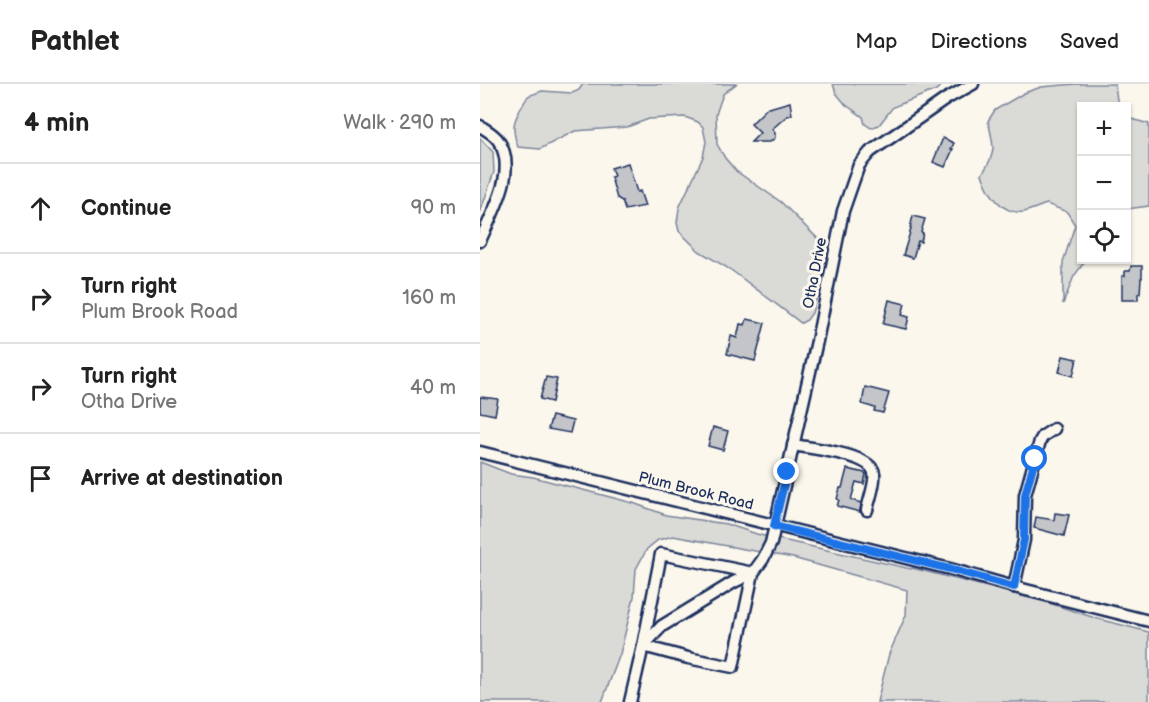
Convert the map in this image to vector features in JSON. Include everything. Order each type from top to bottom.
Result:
[{"type":"street","name":"Otha Drive","points":[[753,573],[771,543],[817,341],[843,211],[859,165],[870,152],[946,99],[973,84]]},
{"type":"street","points":[[480,126],[498,140],[504,151],[507,165],[501,191],[480,242]]},
{"type":"street","points":[[1014,587],[1024,540],[1025,495],[1040,441],[1043,436],[1054,429]]},
{"type":"street","points":[[793,445],[847,455],[868,464],[875,476],[867,510]]},
{"type":"street","name":"Plum Brook Road","points":[[480,452],[1149,621]]},
{"type":"street","points":[[630,702],[661,554],[753,573]]},
{"type":"street","points":[[643,646],[733,667],[753,573]]},
{"type":"street","points":[[643,646],[662,626],[753,573]]},
{"type":"shaded area","points":[[583,84],[736,84],[723,94],[716,114],[717,144],[736,171],[781,202],[817,238],[821,245],[826,266],[812,313],[807,320],[801,323],[731,270],[699,251],[679,231],[677,223],[679,208],[703,157],[706,142],[703,127],[698,122],[685,117],[649,119],[627,127],[575,131],[540,149],[518,147],[514,132],[515,120],[528,96],[542,91],[572,93],[579,90]]},
{"type":"shaded area","points":[[833,84],[944,84],[936,90],[893,107],[879,125],[871,128],[865,124],[863,117],[846,105],[836,93]]},
{"type":"shaded area","points":[[1115,84],[1118,102],[1077,102],[1077,264],[1083,264],[1074,276],[1063,304],[1063,262],[1075,225],[1067,212],[1047,204],[1024,212],[1009,210],[992,195],[982,174],[992,154],[993,143],[988,121],[995,110],[1024,93],[1041,87]]},
{"type":"shaded area","points":[[1131,119],[1149,124],[1149,206],[1131,208]]},
{"type":"shaded area","points":[[480,138],[493,152],[494,172],[480,213]]},
{"type":"shaded area","points":[[480,462],[511,474],[533,477],[633,503],[666,515],[726,524],[760,535],[912,568],[1043,601],[1149,632],[1149,702],[877,702],[889,654],[906,615],[907,590],[793,558],[673,536],[658,540],[647,549],[636,569],[634,597],[620,654],[602,702],[480,702]]},
{"type":"building","points":[[790,102],[792,115],[787,116],[772,129],[775,138],[770,142],[751,142],[760,133],[751,124],[768,107]]},
{"type":"building","points":[[943,138],[954,143],[945,167],[933,162]]},
{"type":"building","points":[[628,163],[637,192],[640,191],[645,206],[625,210],[622,201],[617,198],[611,168]]},
{"type":"building","points":[[913,216],[925,219],[921,242],[918,241],[913,258],[903,255]]},
{"type":"building","points":[[1131,266],[1142,266],[1140,293],[1138,293],[1138,300],[1122,300],[1122,276],[1125,276],[1125,271],[1130,271]]},
{"type":"building","points":[[889,300],[905,304],[902,315],[909,317],[906,329],[883,324]]},
{"type":"building","points":[[747,319],[765,323],[755,361],[727,354],[731,336],[737,338],[740,324],[745,325]]},
{"type":"building","points":[[1063,356],[1077,359],[1073,376],[1059,372]]},
{"type":"building","points":[[546,377],[557,379],[552,402],[540,399]]},
{"type":"building","points":[[865,387],[889,393],[883,413],[862,404]]},
{"type":"building","points":[[480,397],[498,399],[495,415],[480,412]]},
{"type":"building","points":[[552,416],[573,421],[570,433],[548,429]]},
{"type":"building","points":[[713,427],[728,431],[723,450],[708,446]]},
{"type":"building","points":[[847,469],[866,474],[864,484],[856,482],[851,500],[861,503],[860,512],[837,506],[839,500],[837,499]]},
{"type":"building","points":[[1055,513],[1069,515],[1064,536],[1034,528],[1036,517],[1054,520]]},
{"type":"route","points":[[787,472],[774,526],[1014,587],[1024,540],[1025,495],[1035,459]]}]
